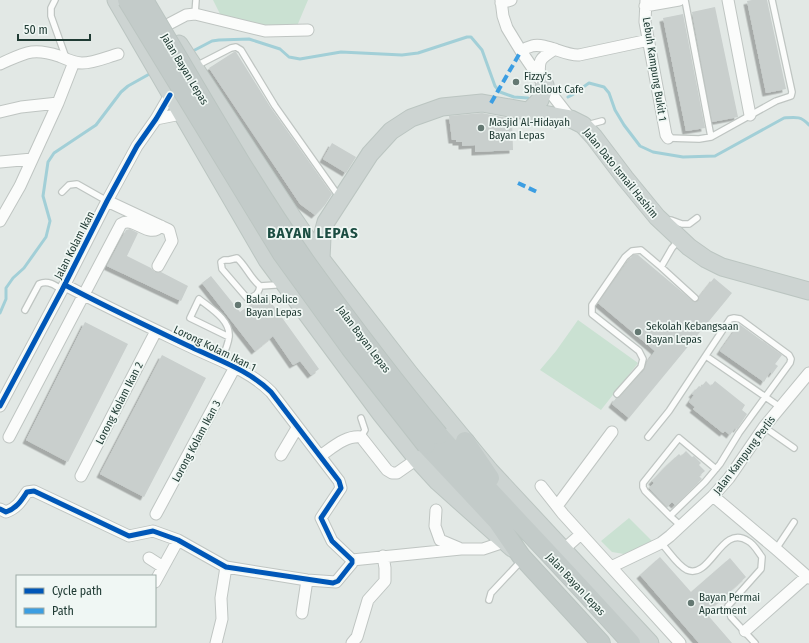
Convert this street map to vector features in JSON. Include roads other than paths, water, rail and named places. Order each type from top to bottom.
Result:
[{"type":"highway","name":"Jalan Bayan Lepas","points":[[127,0],[282,254],[350,348],[427,446],[497,521],[522,558],[601,643]]},
{"type":"highway","name":"Jalan Bayan Lepas","points":[[144,0],[255,185],[308,264],[410,400],[427,446],[538,543],[631,643]]},
{"type":"highway","points":[[465,441],[538,543]]},
{"type":"main road","name":"Jalan Bayan Lepas","points":[[116,0],[208,160],[268,260],[282,280],[381,414],[427,446],[438,482],[522,558]]},
{"type":"main road","name":"Jalan Bayan Lepas","points":[[151,0],[229,122],[291,215],[322,259],[410,374],[490,471],[650,643]]},
{"type":"main road","points":[[529,111],[540,100],[542,82]]},
{"type":"main road","points":[[322,259],[322,237],[326,222],[370,154],[391,131],[411,118],[432,110],[473,103],[490,103],[577,122]]},
{"type":"main road","points":[[197,141],[210,140],[221,136],[227,129],[229,122]]},
{"type":"main road","name":"Jalan Dato Ismail Hashim","points":[[577,122],[594,136],[625,178],[665,226],[680,240],[706,259],[722,267],[809,292]]},
{"type":"main road","points":[[208,160],[213,149],[218,144],[228,141],[241,140]]},
{"type":"main road","points":[[291,215],[311,222],[326,222]]},
{"type":"street","points":[[646,3],[679,0]]},
{"type":"street","points":[[728,0],[750,115]]},
{"type":"street","points":[[504,1],[503,16],[507,28],[542,82],[577,122]]},
{"type":"street","name":"Lebuh Kampung Bukit 1","points":[[646,3],[645,19],[666,135],[668,138]]},
{"type":"street","points":[[167,25],[186,15],[195,14],[265,31],[308,30]]},
{"type":"street","points":[[521,51],[536,45],[555,49],[571,55],[579,55],[649,40]]},
{"type":"street","points":[[542,82],[539,65],[544,56],[555,49]]},
{"type":"street","points":[[0,64],[23,53],[31,51],[47,52],[81,63],[88,63],[118,54]]},
{"type":"street","points":[[0,221],[20,186],[58,103],[70,68],[70,60]]},
{"type":"street","name":"Jalan Kolam Ikan","points":[[1,404],[64,288],[107,201],[138,146],[156,120],[170,95]]},
{"type":"street","points":[[0,112],[21,107],[58,103]]},
{"type":"street","points":[[156,120],[181,114]]},
{"type":"street","points":[[0,162],[32,159]]},
{"type":"street","points":[[107,201],[169,230],[172,241],[158,266]]},
{"type":"street","points":[[9,437],[121,224],[126,221],[151,230],[158,229],[161,226]]},
{"type":"street","name":"Lorong Kolam Ikan 1","points":[[64,288],[84,295],[221,362],[235,367],[262,383],[271,392],[339,481],[341,488],[321,518],[332,541],[352,560]]},
{"type":"street","name":"Lorong Kolam Ikan 2","points":[[81,476],[156,331]]},
{"type":"street","name":"Lorong Kolam Ikan 3","points":[[156,514],[235,367]]},
{"type":"street","name":"Jalan Kampung Perlis","points":[[611,567],[661,543],[713,496],[729,478],[764,427],[809,373]]},
{"type":"street","points":[[281,455],[298,428]]},
{"type":"street","points":[[557,506],[612,432]]},
{"type":"street","points":[[320,456],[346,439],[356,436],[361,437],[387,470],[392,473],[397,473],[427,446]]},
{"type":"street","points":[[541,486],[581,534],[680,643]]},
{"type":"street","points":[[0,509],[6,512],[14,509],[20,504],[27,492],[34,491],[129,536],[153,531],[178,540],[226,567],[308,580],[336,582],[352,563],[352,560],[461,549],[483,549],[504,542]]},
{"type":"street","points":[[713,496],[808,577],[744,632]]},
{"type":"street","points":[[436,510],[435,526],[440,540],[461,549]]},
{"type":"street","points":[[563,550],[581,534]]},
{"type":"street","points":[[156,580],[178,540]]},
{"type":"street","points":[[352,643],[357,637],[368,600],[385,581],[383,556]]},
{"type":"street","points":[[149,558],[163,567]]},
{"type":"street","points":[[216,643],[222,619],[221,598],[226,567]]},
{"type":"street","points":[[302,613],[308,580]]},
{"type":"lane","points":[[55,0],[51,8],[51,16],[70,60]]},
{"type":"lane","points":[[195,14],[196,0]]},
{"type":"lane","points":[[685,0],[711,137]]},
{"type":"lane","points":[[668,138],[699,139],[711,137],[776,101],[790,98],[792,95],[772,0]]},
{"type":"lane","points":[[189,59],[231,48],[241,50],[275,106],[341,200]]},
{"type":"lane","points":[[577,122],[602,121]]},
{"type":"lane","points":[[62,192],[69,185],[77,184],[107,201]]},
{"type":"lane","points":[[665,226],[671,220],[682,224],[689,224],[696,218]]},
{"type":"lane","points":[[661,267],[672,248],[680,240]]},
{"type":"lane","points":[[617,394],[641,368],[643,358],[639,351],[592,314],[592,305],[625,257],[632,251],[641,250],[695,298]]},
{"type":"lane","points":[[260,286],[259,292],[253,298],[247,298],[222,269],[221,262],[224,260],[237,258],[255,282],[260,286],[275,285],[282,280]]},
{"type":"lane","points":[[25,310],[39,284],[48,282],[64,288]]},
{"type":"lane","points":[[221,362],[229,337],[229,330],[223,320],[199,299],[190,318],[229,337]]},
{"type":"lane","points":[[648,437],[669,411],[730,319],[734,318],[740,320],[789,355],[791,359],[790,363],[739,433],[716,469],[670,516]]},
{"type":"lane","points":[[706,356],[780,407]]},
{"type":"lane","points":[[361,418],[365,430],[361,437]]},
{"type":"lane","points":[[764,427],[794,448]]},
{"type":"lane","points":[[681,526],[645,491],[643,483],[679,438],[716,469]]},
{"type":"lane","points":[[776,549],[794,522]]},
{"type":"lane","points":[[661,543],[681,566],[688,570],[696,571],[701,569],[725,543],[733,538],[738,537],[748,541],[762,557],[762,569],[728,606],[731,617],[755,643]]},
{"type":"lane","points":[[488,600],[491,593],[522,558]]},
{"type":"waterway","points":[[191,52],[212,41],[249,39],[280,49],[289,57],[300,59],[341,52],[402,55],[418,53],[471,37],[482,50],[495,86],[500,92],[514,97],[528,98]]},
{"type":"waterway","points":[[0,313],[6,299],[6,288],[13,278],[24,268],[46,237],[50,221],[43,196],[48,162],[54,153],[96,125],[121,92],[128,86],[153,72]]},
{"type":"waterway","points":[[568,97],[589,83],[604,87],[609,93],[615,110],[624,125],[640,146],[653,152],[683,157],[715,156],[784,118],[798,118],[809,125]]},
{"type":"place","name":"Fizzy's Shellout Cafe","points":[[516,82]]},
{"type":"place","name":"Masjid Al-Hidayah Bayan Lepas","points":[[481,128]]},
{"type":"place","name":"Balai Police Bayan Lepas","points":[[238,305]]},
{"type":"place","name":"Sekolah Kebangsaan Bayan Lepas","points":[[638,332]]},
{"type":"place","name":"Bayan Permai Apartment","points":[[691,603]]},
{"type":"district","name":"BAYAN LEPAS","points":[[313,233]]}]
